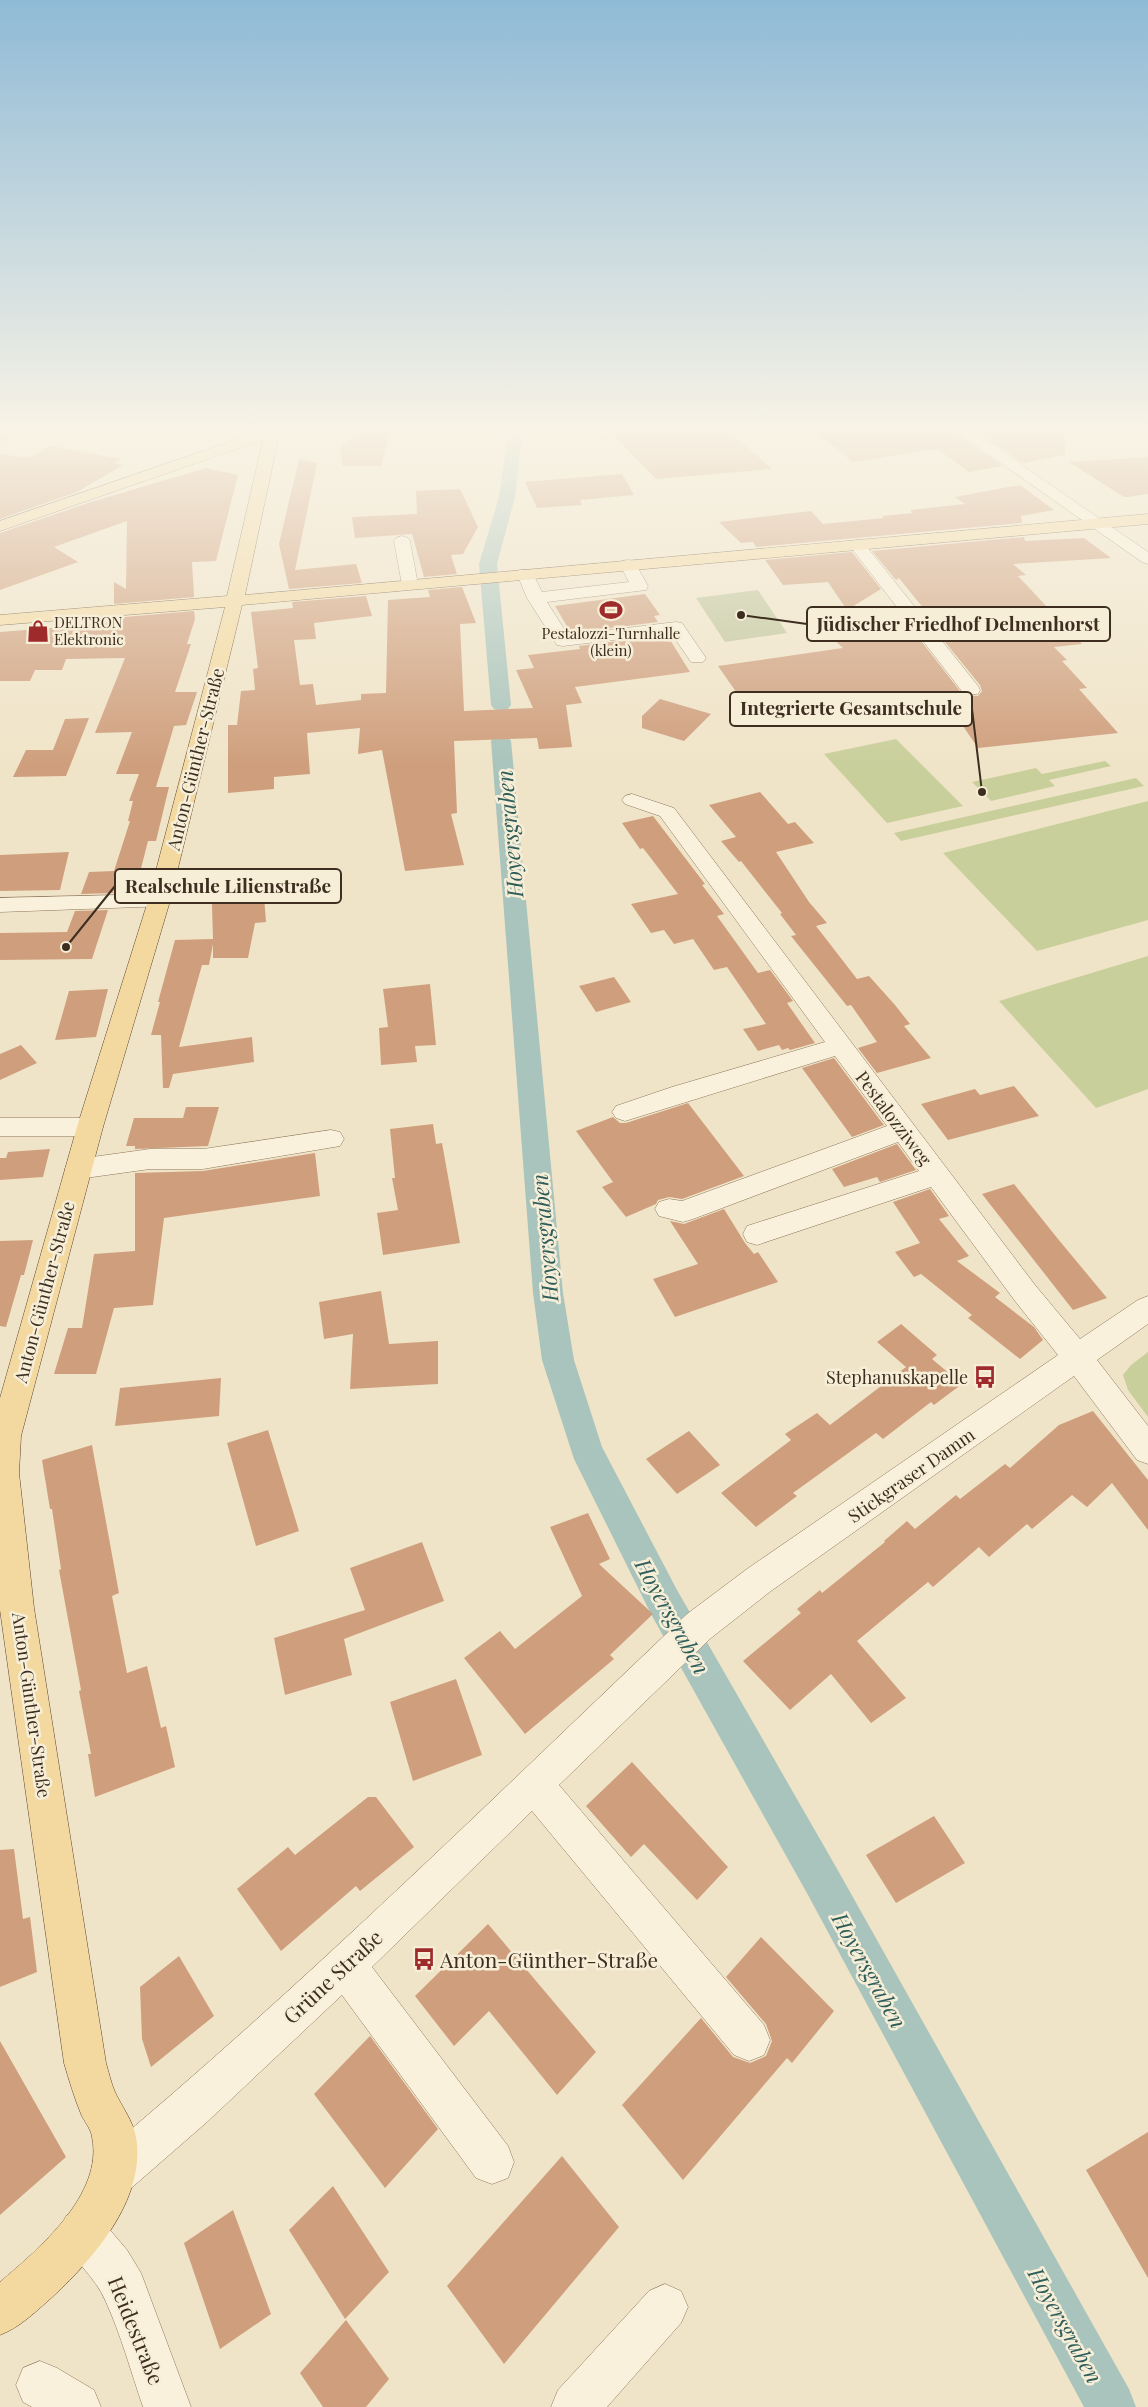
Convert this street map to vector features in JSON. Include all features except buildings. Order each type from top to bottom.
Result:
[{"type":"main road","name":"Anton-Günther-Straße","points":[[114,2174],[114,2138],[95,2096],[85,2062],[17,1608],[3,1472],[5,1436],[90,1127],[159,901],[235,601],[248,540]]},
{"type":"main road","points":[[0,620],[235,601],[628,564],[910,540]]},
{"type":"main road","name":"Grüne Straße","points":[[0,2312],[82,2232],[100,2205],[114,2174]]},
{"type":"street","points":[[1120,540],[1148,559]]},
{"type":"street","points":[[402,541],[410,585]]},
{"type":"street","points":[[857,545],[972,690]]},
{"type":"street","points":[[536,598],[640,586],[628,564]]},
{"type":"street","points":[[517,575],[536,598],[563,641],[676,627],[697,658]]},
{"type":"street","name":"Pestalozziweg","points":[[632,800],[667,812],[1024,1293],[1078,1358],[1148,1450]]},
{"type":"street","points":[[0,905],[159,901]]},
{"type":"street","points":[[625,1112],[681,1093],[841,1046]]},
{"type":"street","points":[[0,1127],[90,1127]]},
{"type":"street","points":[[669,1209],[683,1212],[904,1130]]},
{"type":"street","points":[[78,1169],[150,1159],[202,1159],[331,1139]]},
{"type":"street","points":[[757,1234],[937,1175]]},
{"type":"street","name":"Stickgraser Damm","points":[[687,1636],[759,1580],[1148,1308]]},
{"type":"street","name":"Grüne Straße","points":[[114,2174],[192,2107],[345,1964],[687,1636]]},
{"type":"street","points":[[534,1784],[749,2040]]},
{"type":"street","points":[[345,1964],[492,2162]]},
{"type":"street","name":"Heidestraße","points":[[82,2232],[111,2266],[125,2289],[167,2407]]},
{"type":"street","points":[[575,2407],[665,2307]]},
{"type":"green space","points":[[758,590],[787,633],[725,642],[696,598]]},
{"type":"green space","points":[[896,739],[963,806],[887,823],[824,754]]},
{"type":"green space","points":[[1105,761],[1111,766],[1049,780],[1055,786],[991,801],[972,782],[1036,768],[1042,774]]},
{"type":"green space","points":[[1136,778],[1144,786],[901,841],[894,833]]},
{"type":"green space","points":[[1148,801],[1148,920],[1037,951],[943,853]]},
{"type":"green space","points":[[1148,956],[1148,1089],[1096,1108],[999,1001]]},
{"type":"green space","points":[[1148,1352],[1148,1417],[1128,1390],[1123,1375],[1131,1365]]},
{"type":"waterway","name":"Hoyersgraben","points":[[496,540],[488,564],[501,705]]},
{"type":"waterway","name":"Hoyersgraben","points":[[501,741],[548,1293],[558,1360],[586,1449],[664,1602],[822,1881],[1111,2407]]},
{"type":"place","name":"Pestalozzi-Turnhalle (klein)","points":[[611,610]]},
{"type":"place","name":"Jüdischer Friedhof Delmenhorst","points":[[741,615]]},
{"type":"place","name":"DELTRON Elektronic","points":[[38,631]]},
{"type":"place","name":"Integrierte Gesamtschule","points":[[982,792]]},
{"type":"place","name":"Realschule Lilienstraße","points":[[66,947]]},
{"type":"place","name":"Stephanuskapelle","points":[[985,1377]]},
{"type":"place","name":"Anton-Günther-Straße","points":[[424,1959]]}]
